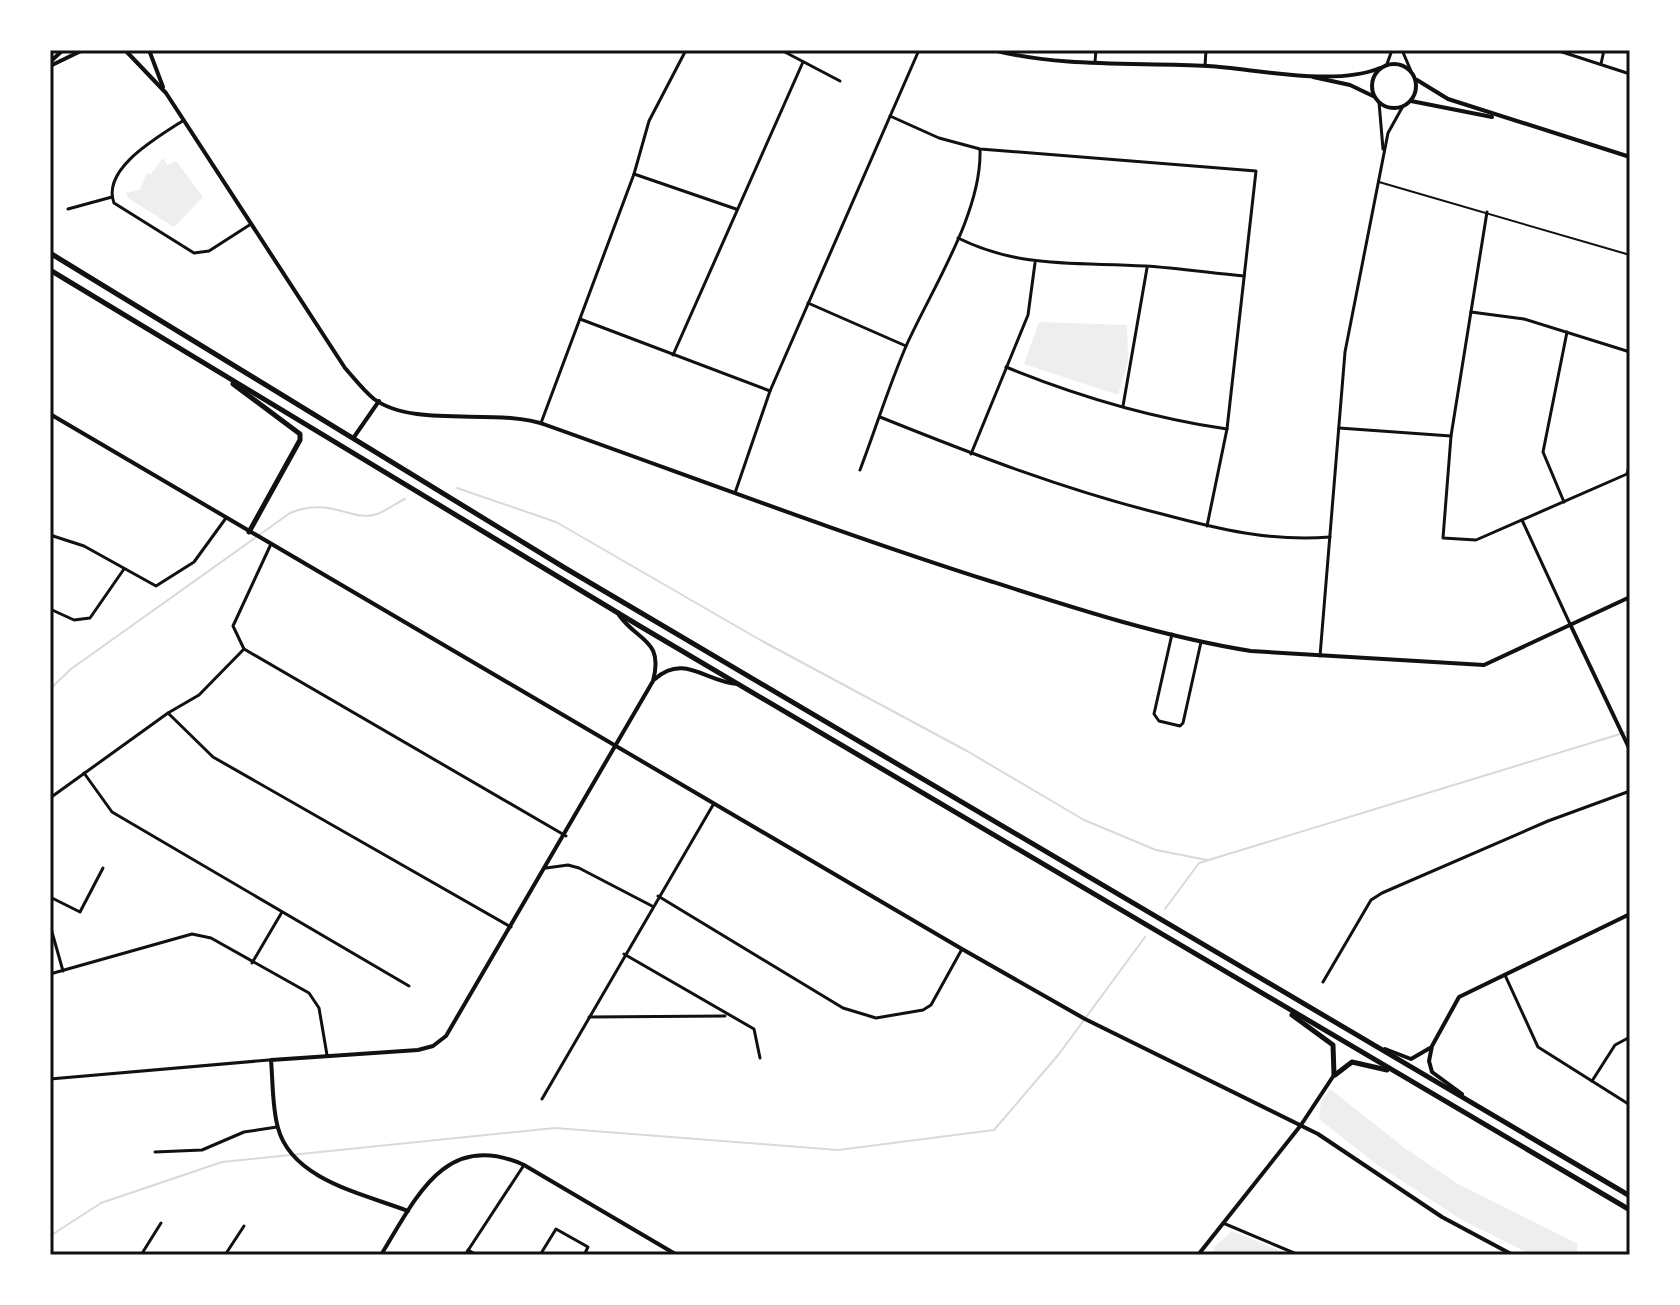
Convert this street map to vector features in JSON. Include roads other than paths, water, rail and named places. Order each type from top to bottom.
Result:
[{"type":"main road","points":[[50,253],[565,568],[1630,1196]]},
{"type":"main road","points":[[50,270],[617,613],[1630,1210]]},
{"type":"main road","points":[[193,356],[300,434],[300,440],[249,532]]},
{"type":"main road","points":[[1265,996],[1333,1045],[1334,1075]]},
{"type":"main road","points":[[1334,1075],[1344,1066],[1361,1061],[1397,1073]]},
{"type":"street","points":[[50,64],[63,50]]},
{"type":"street","points":[[50,64],[83,50]]},
{"type":"street","points":[[125,50],[166,93],[345,368],[379,401],[436,416],[511,418],[541,423],[908,555],[1060,604],[1251,651],[1484,665],[1630,597]]},
{"type":"street","points":[[149,50],[166,93]]},
{"type":"street","points":[[541,423],[634,174],[649,121],[686,50]]},
{"type":"street","points":[[781,50],[840,81]]},
{"type":"street","points":[[734,494],[770,391],[919,50]]},
{"type":"street","points":[[993,50],[1095,63],[1205,66],[1303,74],[1360,74],[1387,64],[1400,64],[1411,71]]},
{"type":"street","points":[[1095,63],[1096,50]]},
{"type":"street","points":[[1205,66],[1206,50]]},
{"type":"street","points":[[1387,64],[1392,50]]},
{"type":"street","points":[[1402,50],[1417,80],[1448,99],[1630,157]]},
{"type":"street","points":[[1556,50],[1630,74]]},
{"type":"street","points":[[1601,64],[1604,50]]},
{"type":"street","points":[[673,355],[803,62]]},
{"type":"street","points":[[1380,68],[1372,85],[1382,113],[1383,157]]},
{"type":"street","points":[[1303,74],[1350,85],[1375,97]]},
{"type":"street","points":[[1320,656],[1345,352],[1383,157],[1395,116],[1411,101],[1417,80]]},
{"type":"street","points":[[1411,101],[1513,122]]},
{"type":"street","points":[[1379,102],[1391,108],[1403,106]]},
{"type":"street","points":[[890,116],[939,138],[980,149],[1256,171],[1227,429],[1207,526]]},
{"type":"street","points":[[184,120],[132,156],[113,185],[112,197],[123,211],[194,253],[209,251],[251,224]]},
{"type":"street","points":[[860,470],[906,346],[958,238],[978,179],[980,149]]},
{"type":"street","points":[[634,174],[736,209]]},
{"type":"street","points":[[68,209],[112,197]]},
{"type":"street","points":[[1487,212],[1451,436],[1443,538],[1476,540],[1627,474],[1630,463]]},
{"type":"street","points":[[958,238],[1005,257],[1035,263],[1147,266],[1244,276]]},
{"type":"street","points":[[971,454],[1028,315],[1035,263]]},
{"type":"street","points":[[1123,406],[1147,266]]},
{"type":"street","points":[[808,303],[906,346]]},
{"type":"street","points":[[1470,312],[1524,319],[1630,352]]},
{"type":"street","points":[[580,319],[770,391]]},
{"type":"street","points":[[1565,503],[1543,452],[1567,332]]},
{"type":"street","points":[[1006,367],[1053,386],[1179,422],[1227,429]]},
{"type":"street","points":[[354,437],[379,401]]},
{"type":"street","points":[[50,414],[962,949],[1085,1019],[1301,1125],[1442,1217],[1513,1255]]},
{"type":"street","points":[[880,417],[971,454],[1094,497],[1207,526],[1294,540],[1330,537]]},
{"type":"street","points":[[1339,428],[1451,436]]},
{"type":"street","points":[[50,535],[84,546],[151,585],[161,585],[194,562],[226,518]]},
{"type":"street","points":[[1522,520],[1630,750]]},
{"type":"street","points":[[271,544],[233,626],[244,649],[566,836]]},
{"type":"street","points":[[50,609],[74,620],[90,618],[124,569]]},
{"type":"street","points":[[50,1079],[418,1050],[440,1042],[566,836],[653,681],[657,663],[654,649],[617,613]]},
{"type":"street","points":[[1172,634],[1154,714],[1159,721],[1180,726],[1183,723],[1201,641]]},
{"type":"street","points":[[50,798],[168,713],[199,695],[244,649]]},
{"type":"street","points":[[653,681],[667,669],[682,666],[714,680],[738,684]]},
{"type":"street","points":[[168,713],[213,757],[511,927]]},
{"type":"street","points":[[84,773],[112,812],[409,986]]},
{"type":"street","points":[[1323,982],[1371,900],[1382,893],[1548,821],[1630,791]]},
{"type":"street","points":[[542,1099],[714,804]]},
{"type":"street","points":[[546,868],[568,865],[579,868],[652,906]]},
{"type":"street","points":[[50,897],[80,912],[103,868]]},
{"type":"street","points":[[658,896],[843,1008],[864,1016],[923,1010],[931,1005],[962,949]]},
{"type":"street","points":[[252,963],[282,912]]},
{"type":"street","points":[[1481,1109],[1432,1072],[1429,1061],[1432,1046],[1459,997],[1630,914]]},
{"type":"street","points":[[50,925],[63,971]]},
{"type":"street","points":[[50,974],[192,934],[211,938],[309,993],[319,1008],[327,1055]]},
{"type":"street","points":[[624,954],[754,1029],[760,1058]]},
{"type":"street","points":[[1504,974],[1538,1047],[1630,1105]]},
{"type":"street","points":[[589,1017],[728,1016]]},
{"type":"street","points":[[1592,1081],[1615,1045],[1630,1037]]},
{"type":"street","points":[[1367,1042],[1411,1059],[1420,1057],[1432,1046]]},
{"type":"street","points":[[271,1060],[277,1127],[293,1155],[313,1172],[408,1211]]},
{"type":"street","points":[[1198,1255],[1301,1125],[1334,1075]]},
{"type":"street","points":[[155,1152],[202,1150],[244,1132],[277,1127]]},
{"type":"street","points":[[381,1255],[435,1175],[463,1158],[501,1155],[524,1165],[677,1255]]},
{"type":"street","points":[[465,1255],[524,1165]]},
{"type":"street","points":[[141,1255],[161,1223]]},
{"type":"street","points":[[1223,1223],[1299,1255]]},
{"type":"street","points":[[225,1255],[244,1226]]},
{"type":"street","points":[[540,1255],[556,1229],[588,1247],[584,1255]]},
{"type":"street","points":[[663,1255],[666,1249]]},
{"type":"street","points":[[468,1250],[477,1255]]},
{"type":"lane","points":[[1378,181],[1630,255]]},
{"type":"waterway","points":[[457,488],[556,522],[762,641],[967,751],[1084,820],[1156,850],[1207,860]]},
{"type":"waterway","points":[[50,689],[71,669],[290,513],[317,507],[368,516],[405,499]]},
{"type":"waterway","points":[[1165,909],[1199,863],[1630,731]]},
{"type":"waterway","points":[[50,1236],[101,1203],[222,1162],[555,1128],[838,1150],[994,1130],[1059,1054],[1145,937]]}]
